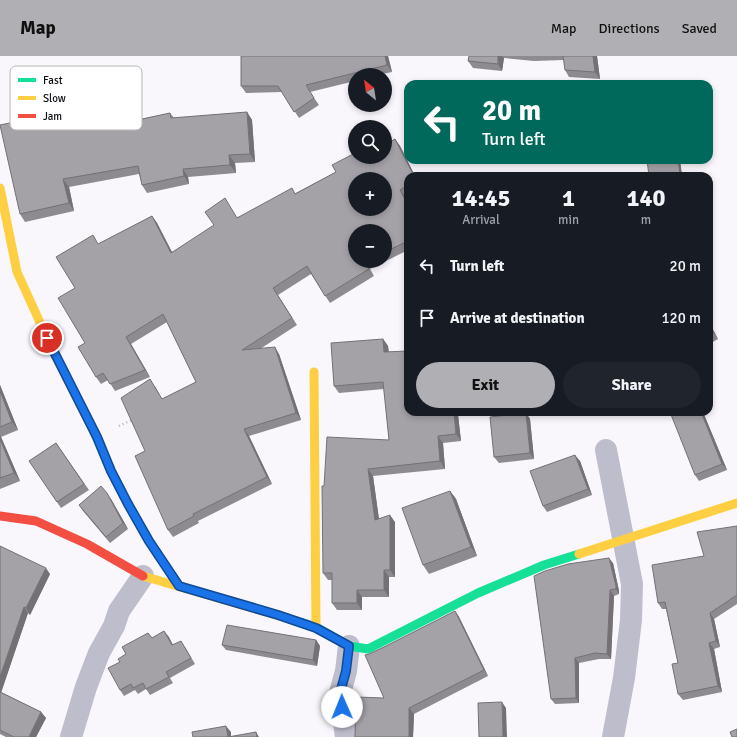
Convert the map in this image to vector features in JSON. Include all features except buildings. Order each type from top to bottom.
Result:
[{"type":"street","points":[[0,188],[17,272],[53,351],[97,437],[111,471],[128,504],[149,541],[179,586]]},
{"type":"street","points":[[314,372],[316,628]]},
{"type":"street","points":[[606,450],[632,584],[631,620],[624,678],[613,737]]},
{"type":"street","points":[[0,516],[36,521],[87,544],[143,576],[278,615],[316,628],[349,646],[368,649],[486,589],[544,565],[737,503]]},
{"type":"street","points":[[71,737],[86,687],[99,653],[114,626],[119,611],[143,576]]},
{"type":"street","points":[[346,737],[340,693],[346,671],[349,646]]},
{"type":"path","points":[[97,437],[137,417]]},
{"type":"traffic: fast","points":[[95,434],[111,471],[128,504],[149,541],[179,586]]},
{"type":"traffic: fast","points":[[297,621],[316,627],[349,646],[368,649],[478,593],[544,565],[579,554]]},
{"type":"traffic: slow","points":[[0,188],[17,272],[53,351],[95,434]]},
{"type":"traffic: slow","points":[[314,372],[316,627]]},
{"type":"traffic: slow","points":[[579,554],[737,503]]},
{"type":"traffic: slow","points":[[143,576],[297,621]]},
{"type":"traffic: jam","points":[[0,516],[36,521],[87,544],[143,576]]},
{"type":"route","points":[[47,338],[97,437],[111,471],[128,504],[149,541],[179,586],[278,615],[316,628],[349,646],[346,671],[340,693],[342,707]]}]
